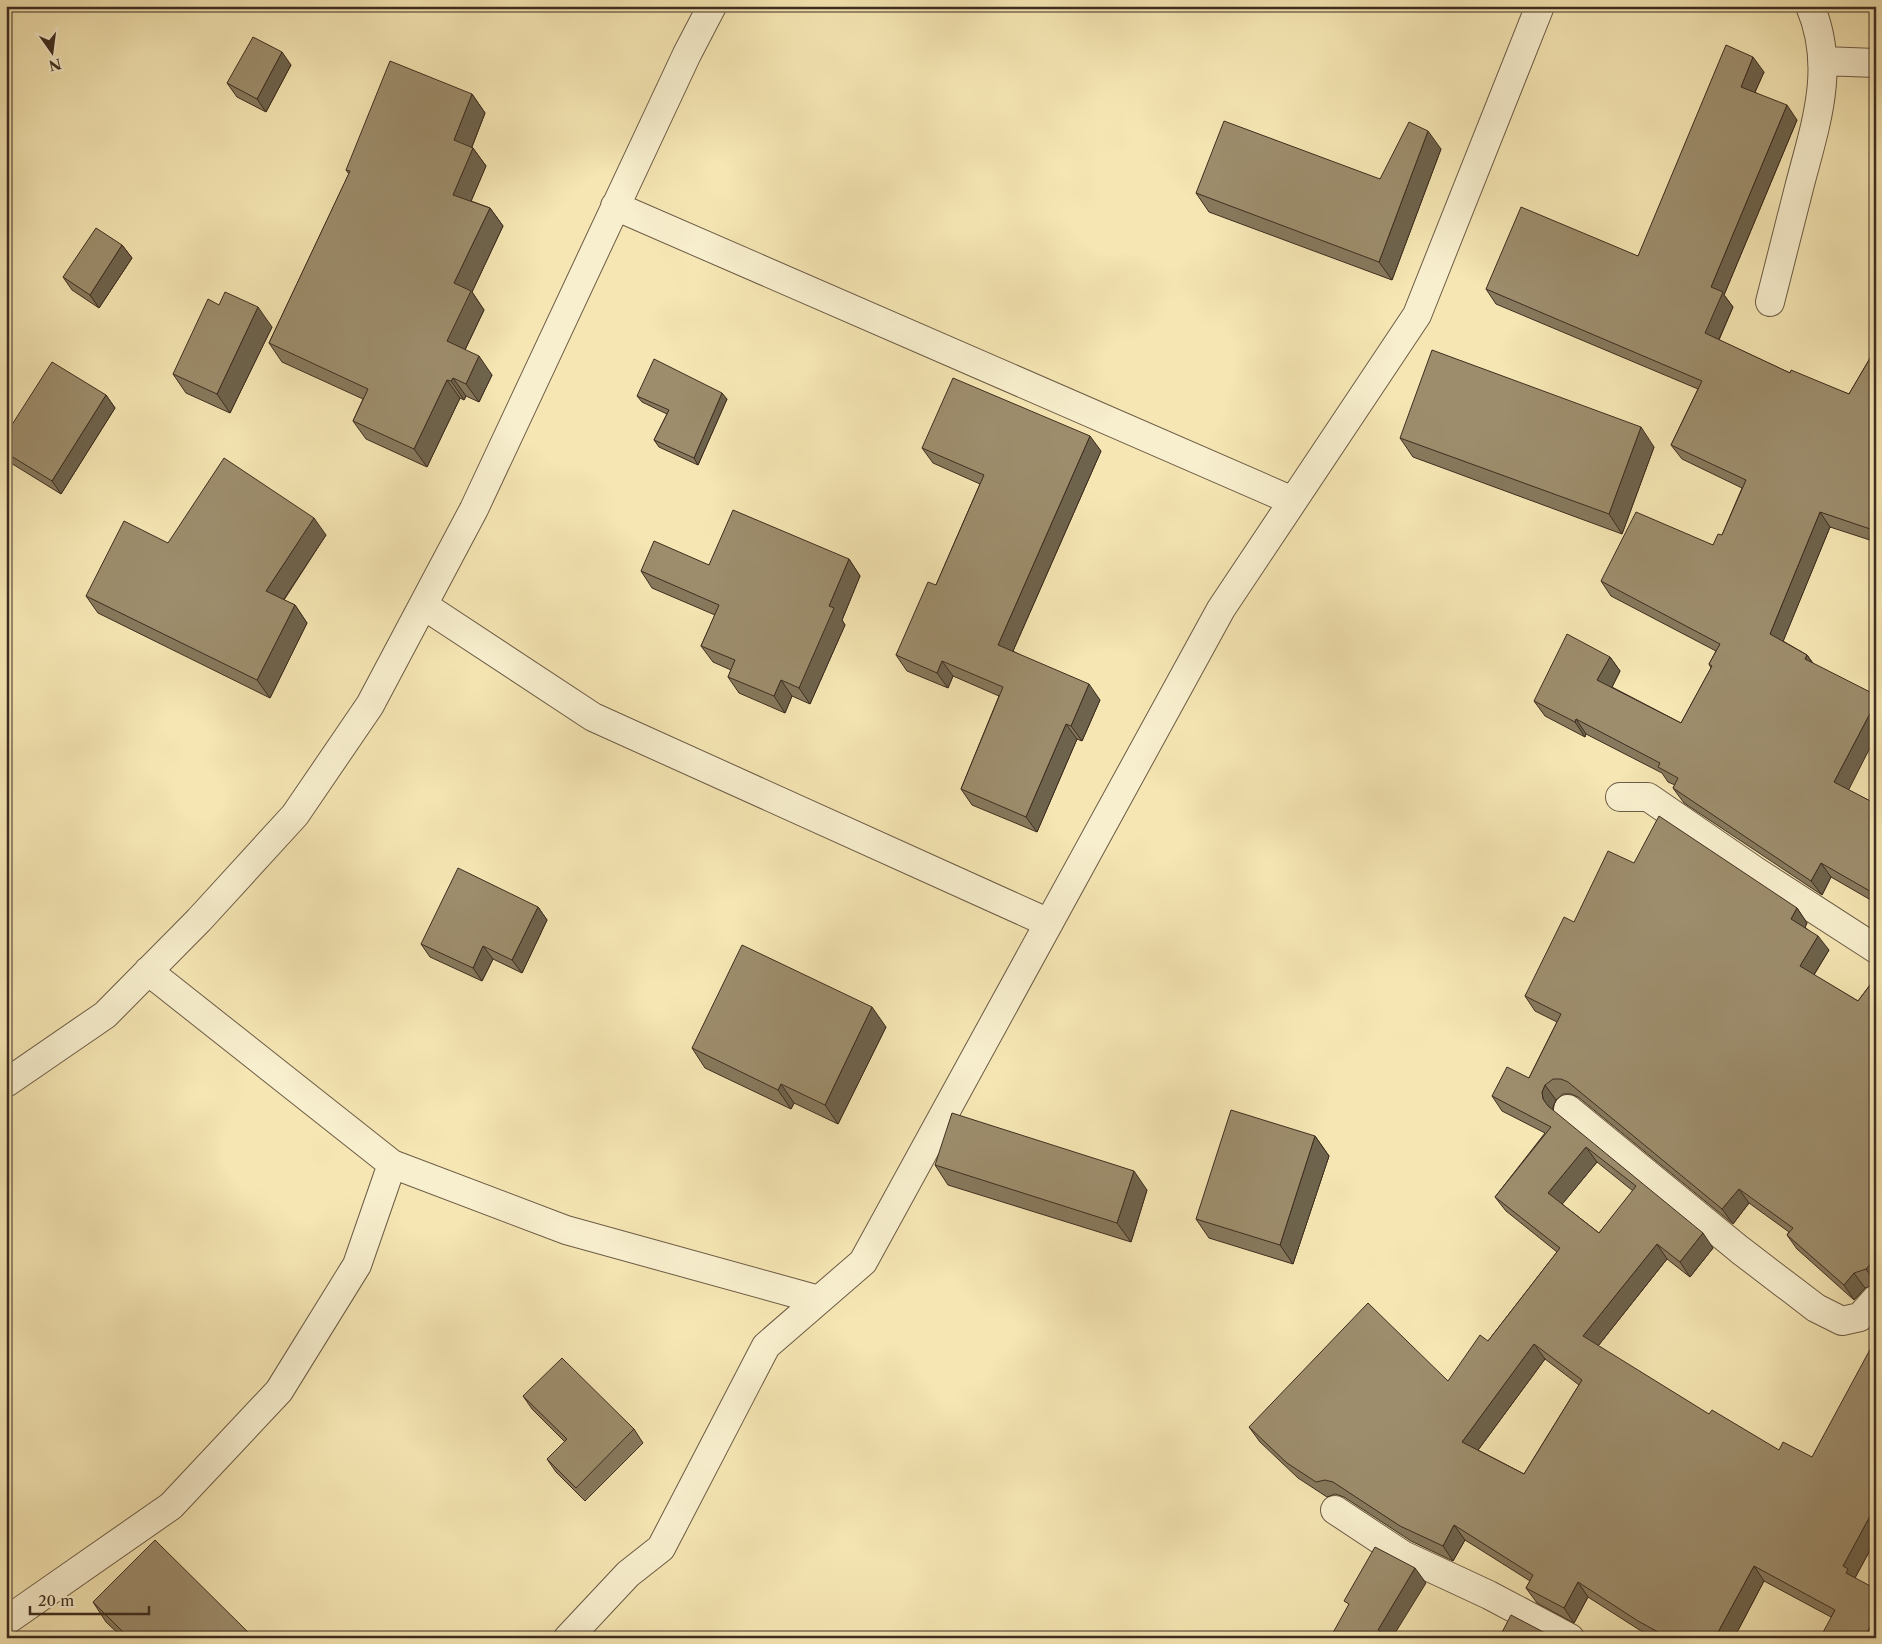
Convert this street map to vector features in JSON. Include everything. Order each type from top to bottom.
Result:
[{"type":"street","points":[[6,1083],[105,1015],[200,920],[296,815],[370,705],[474,509],[615,206],[687,54],[712,6]]},
{"type":"street","points":[[568,1638],[628,1574],[661,1548],[766,1346],[863,1262],[1221,609],[1417,315],[1540,6]]},
{"type":"street","points":[[1770,302],[1821,104],[1823,61],[1819,26],[1810,6]]},
{"type":"street","points":[[1823,61],[1876,63]]},
{"type":"street","points":[[615,206],[1293,501]]},
{"type":"street","points":[[423,606],[593,717],[1049,922]]},
{"type":"street","points":[[1620,797],[1648,797],[1757,872],[1876,949]]},
{"type":"street","points":[[148,972],[392,1164],[566,1230],[818,1300]]},
{"type":"street","points":[[1568,1109],[1740,1250],[1816,1308],[1842,1321],[1860,1317],[1876,1299]]},
{"type":"street","points":[[6,1621],[171,1506],[279,1391],[357,1265],[392,1164]]},
{"type":"street","points":[[1335,1510],[1403,1555],[1489,1595],[1570,1638]]},
{"type":"building","points":[[253,37],[282,52],[257,99],[227,83]]},
{"type":"building","points":[[1726,45],[1753,57],[1741,87],[1787,105],[1711,287],[1723,292],[1705,333],[1790,373],[1791,370],[1849,394],[1876,348],[1876,531],[1820,512],[1770,634],[1807,655],[1805,659],[1876,695],[1876,702],[1834,782],[1876,804],[1875,894],[1821,863],[1811,881],[1673,788],[1678,778],[1658,767],[1660,763],[1576,719],[1575,722],[1534,701],[1567,634],[1610,657],[1597,680],[1681,723],[1712,666],[1709,664],[1720,644],[1601,581],[1636,512],[1713,545],[1718,534],[1722,535],[1746,480],[1671,445],[1702,381],[1486,289],[1521,207],[1638,256]]},
{"type":"building","points":[[390,61],[472,94],[454,140],[473,148],[453,195],[490,208],[454,283],[471,291],[447,341],[479,356],[466,384],[453,378],[451,381],[447,380],[414,449],[353,421],[368,389],[269,343],[350,171],[346,170]]},
{"type":"building","points":[[1224,121],[1380,179],[1409,122],[1428,131],[1379,262],[1196,193]]},
{"type":"building","points":[[96,228],[122,245],[90,295],[63,277]]},
{"type":"building","points":[[225,292],[258,307],[217,394],[173,374],[208,299],[219,305]]},
{"type":"building","points":[[1432,350],[1641,427],[1609,514],[1400,438]]},
{"type":"building","points":[[654,359],[722,393],[694,458],[654,440],[669,410],[637,396]]},
{"type":"building","points":[[52,362],[106,395],[52,481],[6,453],[6,434]]},
{"type":"building","points":[[953,378],[1090,436],[998,645],[1089,684],[1071,726],[1066,724],[1026,817],[961,789],[1003,687],[942,661],[937,673],[896,655],[928,582],[936,585],[984,475],[922,448]]},
{"type":"building","points":[[224,458],[314,518],[266,591],[295,605],[257,680],[86,596],[124,521],[168,543]]},
{"type":"building","points":[[733,510],[849,559],[829,606],[834,608],[799,688],[781,680],[774,696],[728,677],[735,660],[701,646],[719,605],[641,571],[654,541],[709,565]]},
{"type":"building","points":[[1659,816],[1797,908],[1791,919],[1818,936],[1800,966],[1858,1001],[1876,977],[1876,1258],[1866,1269],[1854,1273],[1844,1285],[1787,1235],[1793,1228],[1739,1189],[1722,1209],[1568,1082],[1561,1079],[1553,1079],[1545,1085],[1542,1092],[1543,1099],[1548,1106],[1703,1233],[1680,1262],[1657,1244],[1583,1336],[1709,1414],[1712,1410],[1779,1450],[1783,1442],[1812,1457],[1873,1344],[1876,1345],[1876,1505],[1843,1566],[1848,1569],[1846,1573],[1876,1589],[1876,1616],[1864,1638],[1820,1638],[1835,1610],[1754,1566],[1717,1634],[1725,1638],[1669,1638],[1638,1621],[1578,1582],[1564,1608],[1526,1588],[1533,1575],[1454,1525],[1443,1546],[1400,1526],[1333,1482],[1325,1480],[1316,1482],[1287,1463],[1249,1427],[1368,1303],[1448,1381],[1480,1335],[1488,1341],[1560,1248],[1495,1197],[1551,1127],[1492,1096],[1507,1067],[1529,1078],[1561,1014],[1525,996],[1564,917],[1574,922],[1608,851],[1634,863]],"holes":[[[1586,1147],[1636,1186],[1599,1233],[1548,1193]],[[1534,1344],[1582,1380],[1524,1474],[1462,1442]]]},
{"type":"building","points":[[458,868],[538,907],[512,960],[483,946],[473,968],[421,944]]},
{"type":"building","points":[[742,945],[872,1007],[825,1105],[781,1084],[778,1090],[692,1048]]},
{"type":"building","points":[[1231,1110],[1315,1136],[1280,1245],[1196,1219]]},
{"type":"building","points":[[952,1113],[1134,1171],[1117,1223],[935,1165]]},
{"type":"building","points":[[562,1358],[634,1429],[576,1488],[547,1459],[567,1439],[523,1396]]},
{"type":"building","points":[[155,1540],[254,1638],[129,1638],[93,1602]]},
{"type":"building","points":[[1375,1547],[1415,1568],[1378,1630],[1391,1638],[1330,1638],[1349,1604],[1344,1601]]},
{"type":"building","points":[[1511,1615],[1549,1635],[1548,1638],[1499,1638]]}]
